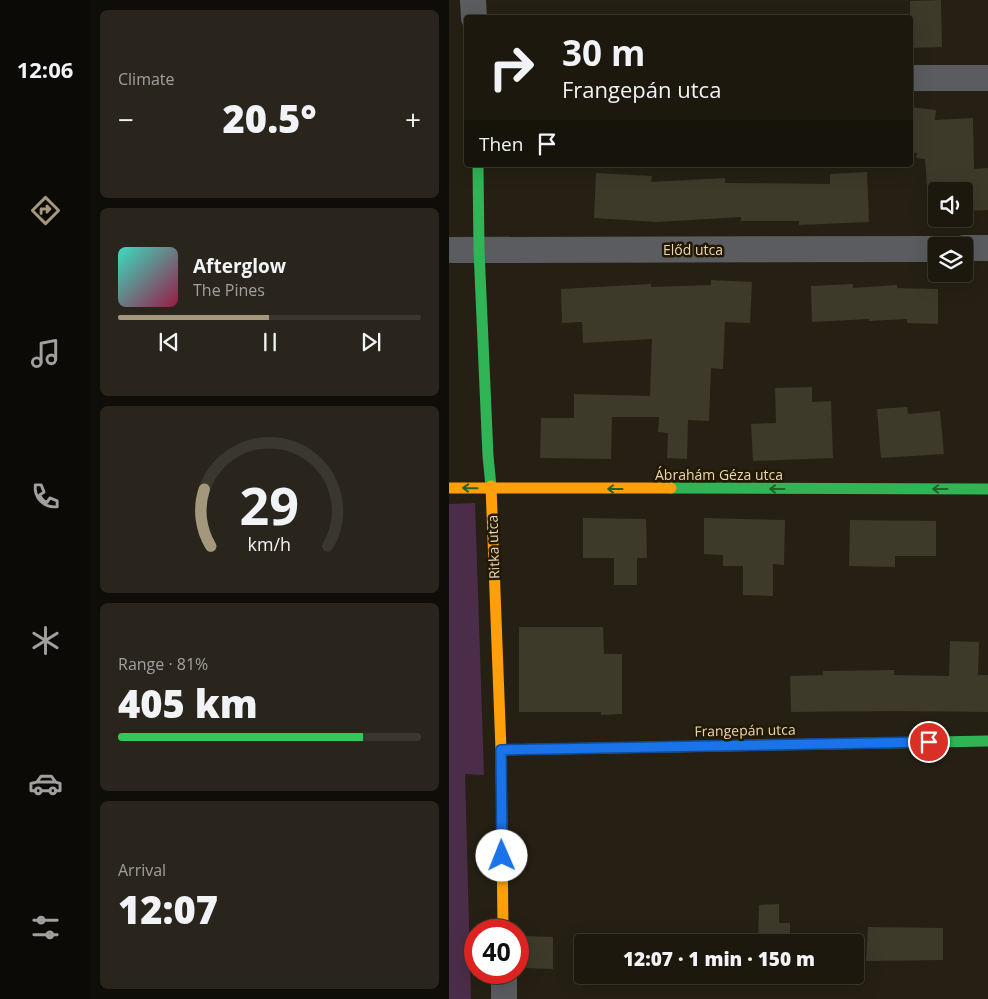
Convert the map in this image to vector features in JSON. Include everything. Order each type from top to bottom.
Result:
[{"type":"street","points":[[473,0],[474,15]]},
{"type":"street","points":[[913,78],[988,78]]},
{"type":"street","name":"Ritka utca","points":[[478,167],[479,250],[501,750],[503,919]]},
{"type":"street","points":[[973,248],[988,248]]},
{"type":"street","name":"Előd utca","points":[[449,250],[928,249]]},
{"type":"street","name":"Ábrahám Géza utca","points":[[449,488],[988,490]]},
{"type":"street","name":"Frangepán utca","points":[[501,750],[988,741]]},
{"type":"street","points":[[504,984],[504,999]]},
{"type":"shaded area","points":[[475,503],[484,775],[465,774],[469,919],[464,919],[464,984],[471,984],[471,999],[449,999],[449,504]]},
{"type":"building","points":[[941,0],[942,47],[913,48],[913,15],[910,15],[910,1]]},
{"type":"building","points":[[913,107],[936,110],[935,120],[973,118],[974,169],[989,168],[989,210],[973,211],[973,182],[928,182],[928,200],[925,159],[916,158],[917,153],[913,152]]},
{"type":"building","points":[[867,172],[869,222],[799,225],[799,221],[741,221],[741,217],[657,222],[594,218],[596,173],[652,176],[651,182],[725,178],[725,183],[830,184],[830,174]]},
{"type":"building","points":[[711,280],[752,282],[750,323],[725,322],[723,369],[711,368],[709,421],[688,420],[687,459],[667,458],[668,433],[658,432],[659,417],[612,417],[611,459],[540,458],[541,418],[574,418],[574,394],[650,396],[652,339],[583,343],[582,322],[562,323],[561,289],[651,284],[651,287],[711,285]]},
{"type":"building","points":[[853,284],[853,288],[897,285],[897,288],[938,289],[938,324],[907,323],[907,319],[812,322],[811,286]]},
{"type":"building","points":[[812,387],[812,402],[831,401],[833,458],[753,461],[751,424],[776,423],[775,388]]},
{"type":"building","points":[[907,407],[908,414],[940,411],[944,454],[881,458],[877,409]]},
{"type":"building","points":[[583,518],[646,519],[647,558],[637,558],[637,585],[614,585],[614,558],[583,558]]},
{"type":"building","points":[[704,518],[785,520],[784,565],[773,564],[773,596],[743,595],[743,566],[723,566],[723,555],[704,554]]},
{"type":"building","points":[[850,520],[936,521],[936,556],[895,556],[895,567],[849,566]]},
{"type":"building","points":[[519,627],[603,627],[604,654],[622,654],[622,714],[601,715],[601,712],[519,712]]},
{"type":"building","points":[[950,641],[979,642],[978,675],[989,675],[989,712],[791,712],[790,676],[823,675],[823,671],[894,670],[894,675],[949,676]]},
{"type":"building","points":[[779,904],[779,923],[790,923],[790,934],[758,934],[759,905]]},
{"type":"building","points":[[868,927],[943,928],[943,960],[866,961]]},
{"type":"building","points":[[529,936],[553,937],[553,969],[529,968]]},
{"type":"traffic: fast","points":[[478,167],[479,250],[491,486]]},
{"type":"traffic: fast","points":[[671,488],[989,489]]},
{"type":"traffic: fast","points":[[501,750],[989,741]]},
{"type":"traffic: slow","points":[[491,486],[501,750],[503,919]]},
{"type":"traffic: slow","points":[[449,488],[671,488]]},
{"type":"route","points":[[502,856],[501,750],[929,742]]}]
